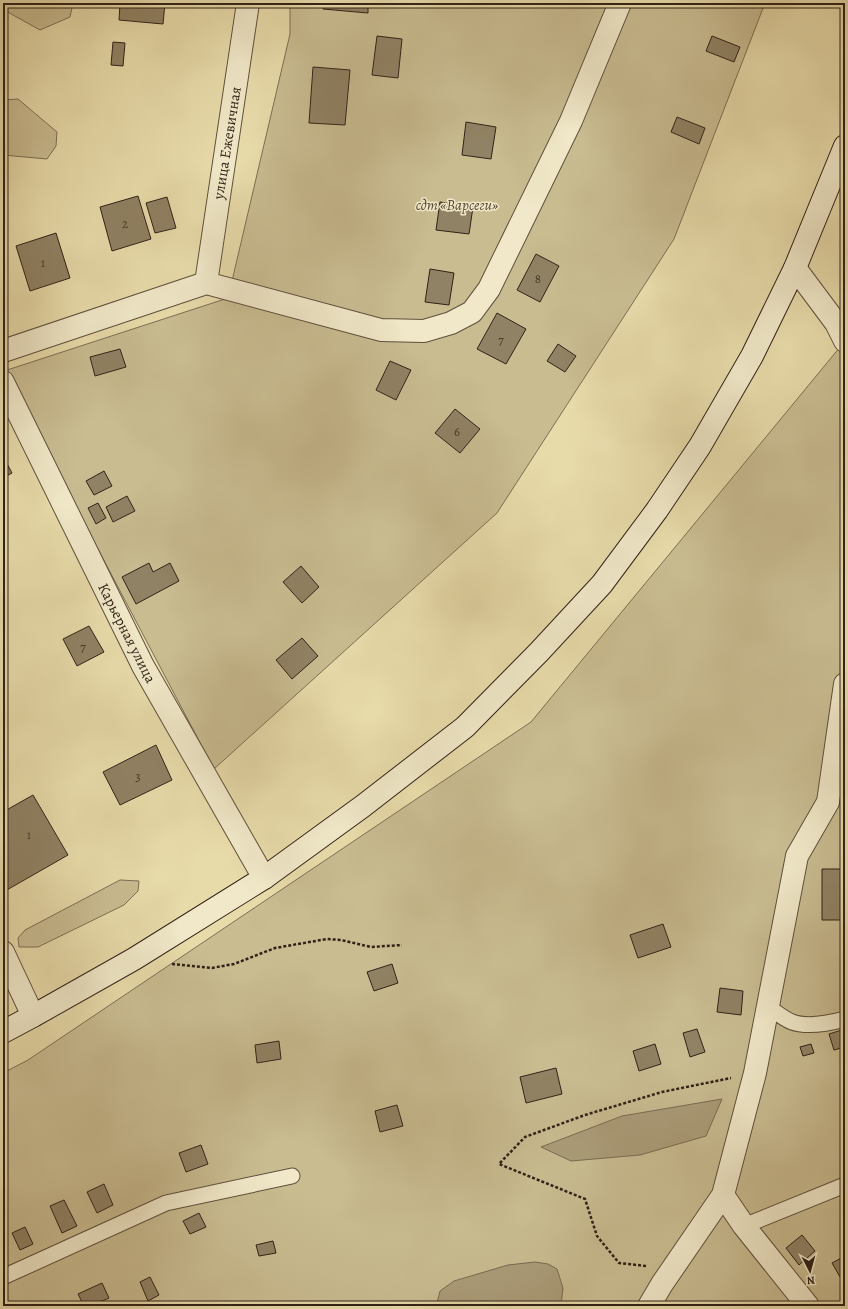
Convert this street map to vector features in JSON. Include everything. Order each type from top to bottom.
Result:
[{"type":"street","name":"улица Ежевичная","points":[[206,283],[248,3]]},
{"type":"street","points":[[3,351],[206,283],[381,330],[424,331],[451,323],[472,312],[489,289],[571,122],[620,3]]},
{"type":"street","points":[[3,1032],[134,959],[264,878],[363,806],[465,727],[539,652],[602,584],[657,510],[700,446],[752,356],[795,268],[844,150]]},
{"type":"street","points":[[795,268],[836,323],[845,341]]},
{"type":"street","name":"Карьерная улица","points":[[3,382],[143,666],[264,878]]},
{"type":"street","points":[[650,1306],[672,1269],[723,1195],[755,1073],[797,856],[837,803],[845,684]]},
{"type":"street","points":[[3,952],[33,1016]]},
{"type":"street","points":[[723,1195],[744,1226],[808,1306]]},
{"type":"lane","points":[[768,1007],[793,1022],[810,1025],[827,1024],[845,1019]]},
{"type":"lane","points":[[3,1277],[166,1203],[292,1176]]},
{"type":"lane","points":[[744,1226],[845,1185]]},
{"type":"path","points":[[134,959],[212,968],[234,964],[275,948],[327,939],[342,940],[371,947],[402,945]]},
{"type":"path","points":[[672,1269],[619,1263],[597,1236],[585,1199],[499,1164],[526,1137],[578,1118],[662,1092],[755,1073]]},
{"type":"green space","points":[[3,3],[73,3],[70,17],[40,30],[4,10]]},
{"type":"green space","name":"сдт «Варсеги»","points":[[290,3],[765,3],[674,239],[497,513],[214,769],[4,371],[228,298],[290,34]]},
{"type":"green space","points":[[18,99],[57,132],[56,146],[47,159],[3,155],[3,100]]},
{"type":"green space","points":[[845,341],[845,1306],[3,1306],[3,1073],[28,1060],[531,722]]},
{"type":"green space","points":[[120,880],[139,881],[138,891],[124,905],[38,947],[19,947],[18,938],[25,930]]},
{"type":"shaded area","points":[[722,1099],[706,1136],[640,1155],[571,1161],[541,1147],[622,1116]]},
{"type":"shaded area","points":[[535,1262],[548,1264],[557,1269],[563,1288],[561,1306],[438,1306],[437,1303],[440,1291],[454,1281],[508,1265]]},
{"type":"building","points":[[120,3],[165,3],[163,24],[119,20]]},
{"type":"building","points":[[323,3],[368,3],[368,13],[323,9]]},
{"type":"building","points":[[377,36],[402,39],[398,78],[372,75]]},
{"type":"building","points":[[712,36],[740,47],[734,62],[706,51]]},
{"type":"building","points":[[113,42],[125,43],[123,66],[111,65]]},
{"type":"building","points":[[313,67],[350,70],[345,125],[309,123]]},
{"type":"building","points":[[677,117],[705,128],[699,144],[671,132]]},
{"type":"building","points":[[466,122],[496,127],[491,159],[462,155]]},
{"type":"building","points":[[138,196],[151,239],[112,251],[100,207]]},
{"type":"building","points":[[167,197],[176,228],[155,233],[146,203]]},
{"type":"building","points":[[440,202],[473,207],[469,234],[436,230]]},
{"type":"building","points":[[56,233],[70,278],[30,291],[16,246]]},
{"type":"building","points":[[536,254],[559,266],[540,302],[517,290]]},
{"type":"building","points":[[430,269],[454,273],[449,305],[425,302]]},
{"type":"building","points":[[497,313],[526,329],[506,364],[477,349]]},
{"type":"building","points":[[558,344],[576,356],[565,372],[547,361]]},
{"type":"building","points":[[120,349],[126,367],[95,376],[90,357]]},
{"type":"building","points":[[390,361],[411,370],[396,400],[376,390]]},
{"type":"building","points":[[455,409],[480,429],[460,453],[435,433]]},
{"type":"building","points":[[3,456],[12,473],[3,478]]},
{"type":"building","points":[[104,471],[112,486],[94,495],[86,481]]},
{"type":"building","points":[[127,496],[135,511],[113,522],[106,507]]},
{"type":"building","points":[[98,503],[106,518],[96,524],[88,508]]},
{"type":"building","points":[[149,563],[153,572],[170,563],[179,581],[136,604],[122,577]]},
{"type":"building","points":[[301,566],[319,587],[302,603],[283,582]]},
{"type":"building","points":[[89,626],[104,652],[77,666],[63,639]]},
{"type":"building","points":[[302,638],[318,656],[292,679],[276,660]]},
{"type":"building","points":[[156,745],[172,780],[120,805],[103,772]]},
{"type":"building","points":[[33,795],[68,855],[5,891],[3,887],[3,812]]},
{"type":"building","points":[[822,869],[845,869],[845,920],[822,920]]},
{"type":"building","points":[[663,924],[671,947],[638,958],[630,935]]},
{"type":"building","points":[[392,964],[398,983],[374,991],[367,972]]},
{"type":"building","points":[[720,988],[743,991],[741,1015],[717,1012]]},
{"type":"building","points":[[697,1029],[705,1052],[690,1057],[683,1033]]},
{"type":"building","points":[[845,1029],[845,1047],[834,1050],[829,1034]]},
{"type":"building","points":[[279,1041],[281,1059],[257,1063],[255,1045]]},
{"type":"building","points":[[655,1044],[661,1064],[639,1071],[633,1051]]},
{"type":"building","points":[[811,1044],[814,1053],[803,1056],[800,1047]]},
{"type":"building","points":[[556,1068],[562,1094],[526,1103],[520,1077]]},
{"type":"building","points":[[397,1105],[403,1126],[380,1132],[375,1111]]},
{"type":"building","points":[[201,1145],[208,1164],[186,1172],[179,1153]]},
{"type":"building","points":[[104,1184],[113,1205],[97,1213],[87,1192]]},
{"type":"building","points":[[64,1200],[77,1226],[62,1233],[50,1206]]},
{"type":"building","points":[[199,1213],[206,1227],[190,1234],[183,1221]]},
{"type":"building","points":[[25,1227],[33,1244],[20,1250],[12,1233]]},
{"type":"building","points":[[802,1235],[815,1251],[799,1265],[786,1248]]},
{"type":"building","points":[[273,1241],[276,1253],[259,1256],[256,1245]]},
{"type":"building","points":[[845,1256],[845,1281],[843,1282],[832,1263]]},
{"type":"building","points":[[150,1277],[159,1295],[148,1301],[140,1282]]},
{"type":"building","points":[[102,1283],[109,1298],[91,1306],[84,1306],[78,1294]]}]
